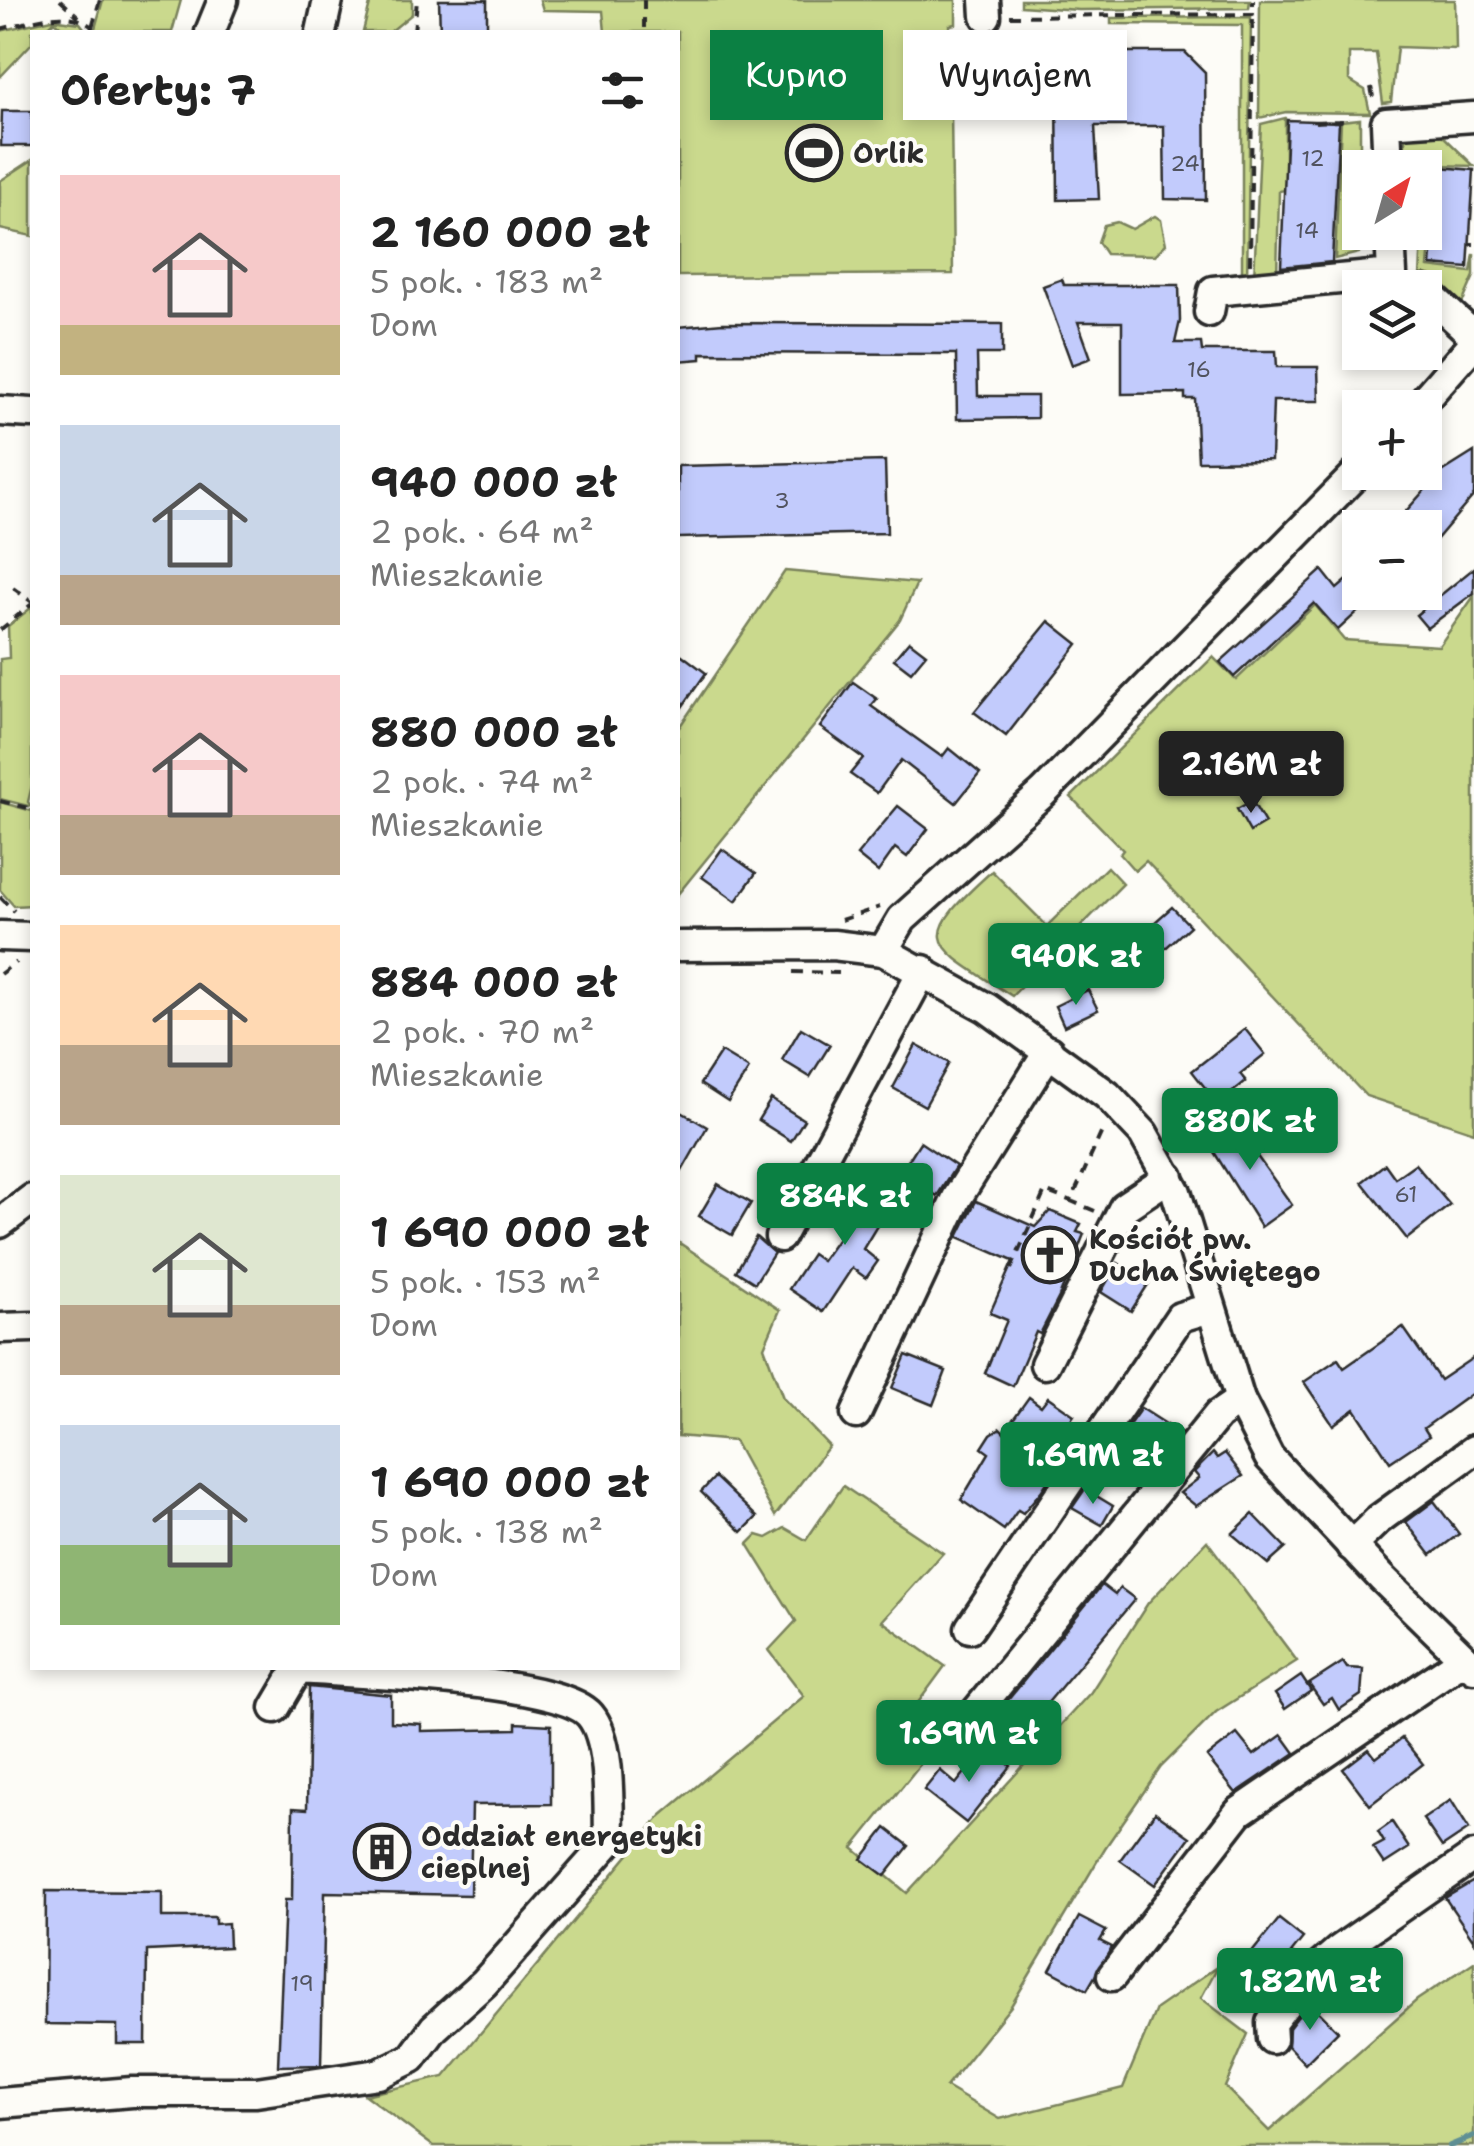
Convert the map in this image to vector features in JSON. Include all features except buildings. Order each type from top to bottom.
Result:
[{"type":"street","points":[[322,30],[328,0]]},
{"type":"street","points":[[1387,150],[1386,123],[1474,117]]},
{"type":"street","points":[[1209,312],[1213,290],[1342,279]]},
{"type":"street","points":[[1442,307],[1474,336]]},
{"type":"street","points":[[1433,390],[1474,343]]},
{"type":"street","points":[[0,411],[30,413]]},
{"type":"street","points":[[883,951],[902,919],[1044,793],[1342,488]]},
{"type":"street","points":[[0,936],[29,950]]},
{"type":"street","points":[[680,946],[834,944],[883,951],[922,970],[1049,1051],[1107,1095],[1143,1133],[1169,1178],[1191,1234],[1240,1400],[1270,1457],[1351,1546],[1469,1663],[1240,1812],[1112,1976]]},
{"type":"street","points":[[780,1237],[922,970]]},
{"type":"street","points":[[856,1414],[957,1198],[1049,1051]]},
{"type":"street","points":[[1045,1364],[1124,1207],[1169,1178]]},
{"type":"street","points":[[0,1223],[30,1200]]},
{"type":"street","points":[[970,1628],[1180,1317],[1210,1308]]},
{"type":"street","points":[[0,1328],[30,1327]]},
{"type":"street","points":[[957,1735],[1218,1415],[1240,1400]]},
{"type":"street","points":[[1351,1546],[1380,1518],[1474,1450]]},
{"type":"street","points":[[276,1708],[297,1670]]},
{"type":"street","points":[[0,2104],[132,2092],[256,2092],[378,2074],[412,2058],[434,2028],[484,1983],[609,1842],[606,1762],[590,1716],[559,1696],[437,1679],[312,1670]]},
{"type":"street","points":[[1272,2040],[1271,2023],[1304,1980],[1474,1856]]},
{"type":"path","points":[[60,0],[91,30]]},
{"type":"path","points":[[91,30],[100,0]]},
{"type":"path","points":[[414,30],[417,0]]},
{"type":"path","points":[[644,0],[644,30]]},
{"type":"path","points":[[1250,287],[1253,0]]},
{"type":"path","points":[[985,8],[1253,14]]},
{"type":"path","points":[[0,29],[56,17],[81,18]]},
{"type":"path","points":[[1316,122],[1341,121],[1341,116]]},
{"type":"path","points":[[12,588],[30,602]]},
{"type":"path","points":[[0,630],[30,605]]},
{"type":"path","points":[[0,801],[30,808]]},
{"type":"path","points":[[0,897],[12,910]]},
{"type":"path","points":[[828,924],[882,906]]},
{"type":"path","points":[[0,974],[29,950]]},
{"type":"path","points":[[783,972],[857,973]]},
{"type":"path","points":[[1070,1201],[1108,1121]]},
{"type":"path","points":[[1011,1269],[1045,1190],[1100,1213]]},
{"type":"green space","points":[[103,0],[181,0],[173,30],[95,30]]},
{"type":"green space","points":[[371,0],[412,0],[412,14],[392,30],[364,30]]},
{"type":"green space","name":"Orlik","points":[[540,0],[956,0],[956,24],[950,25],[950,30],[903,30],[903,120],[951,120],[953,274],[680,276],[680,30],[605,30],[603,11],[543,10]]},
{"type":"green space","points":[[1021,0],[1250,0],[1249,8],[1079,10],[1021,6]]},
{"type":"green space","points":[[1260,0],[1455,0],[1456,49],[1397,47],[1391,102],[1383,103],[1376,53],[1349,53],[1349,80],[1365,90],[1370,113],[1286,112],[1259,118]]},
{"type":"green space","points":[[1251,17],[1247,281],[1236,280],[1230,273],[1242,272],[1242,25],[1111,24],[1111,18]]},
{"type":"green space","points":[[52,19],[80,23],[85,30],[65,30],[54,21],[45,30],[30,30],[30,45],[0,77],[0,31]]},
{"type":"green space","points":[[1285,118],[1285,190],[1279,191],[1277,277],[1254,279],[1261,124]]},
{"type":"green space","points":[[1360,119],[1360,150],[1342,150],[1342,250],[1360,250],[1335,259],[1341,121]]},
{"type":"green space","points":[[1439,132],[1474,166],[1442,165],[1442,150],[1404,150],[1406,135]]},
{"type":"green space","points":[[30,161],[30,236],[0,229],[0,181]]},
{"type":"green space","points":[[1155,216],[1161,220],[1166,244],[1155,255],[1106,254],[1098,242],[1104,225],[1117,222],[1132,229]]},
{"type":"green space","points":[[1421,250],[1430,250],[1428,267],[1471,272],[1474,254],[1474,276],[1461,306],[1442,293],[1442,270],[1420,270]]},
{"type":"green space","points":[[785,571],[917,583],[900,620],[680,892],[680,726]]},
{"type":"green space","points":[[1474,596],[1474,1132],[1366,1096],[1146,861],[1135,871],[1120,854],[1123,850],[1071,797],[1213,657],[1236,680],[1315,605],[1344,640],[1439,646]]},
{"type":"green space","points":[[30,609],[30,806],[0,799],[0,659],[9,658],[8,626]]},
{"type":"green space","points":[[0,802],[30,810],[30,905],[14,906],[0,890]]},
{"type":"green space","points":[[1107,867],[1123,884],[1012,996],[963,964],[942,940],[942,928],[950,913],[992,871],[1047,926]]},
{"type":"green space","points":[[680,1243],[780,1310],[764,1347],[783,1398],[829,1446],[775,1516],[734,1441],[680,1436]]},
{"type":"green space","points":[[843,1486],[943,1553],[882,1621],[945,1666],[903,1723],[934,1747],[853,1848],[907,1893],[1091,1692],[1148,1603],[1207,1541],[1297,1661],[1216,1712],[1161,1767],[1105,1848],[1011,2006],[946,2087],[1000,2119],[1123,2088],[1156,2009],[1218,1966],[1201,1998],[1248,2034],[1225,2087],[1269,2131],[1417,2000],[1474,1962],[1474,2146],[433,2146],[365,2095],[444,2077],[661,1816],[804,1696],[769,1650],[796,1621],[748,1544],[757,1535],[767,1538],[785,1528],[806,1540]]},
{"type":"waterway","points":[[1450,2146],[1474,2136]]},
{"type":"place","name":"Orlik","points":[[814,153]]},
{"type":"place","name":"Kościół pw. Ducha Świętego","points":[[1050,1255]]},
{"type":"place","name":"Oddział energetyki cieplnej","points":[[382,1852]]}]
